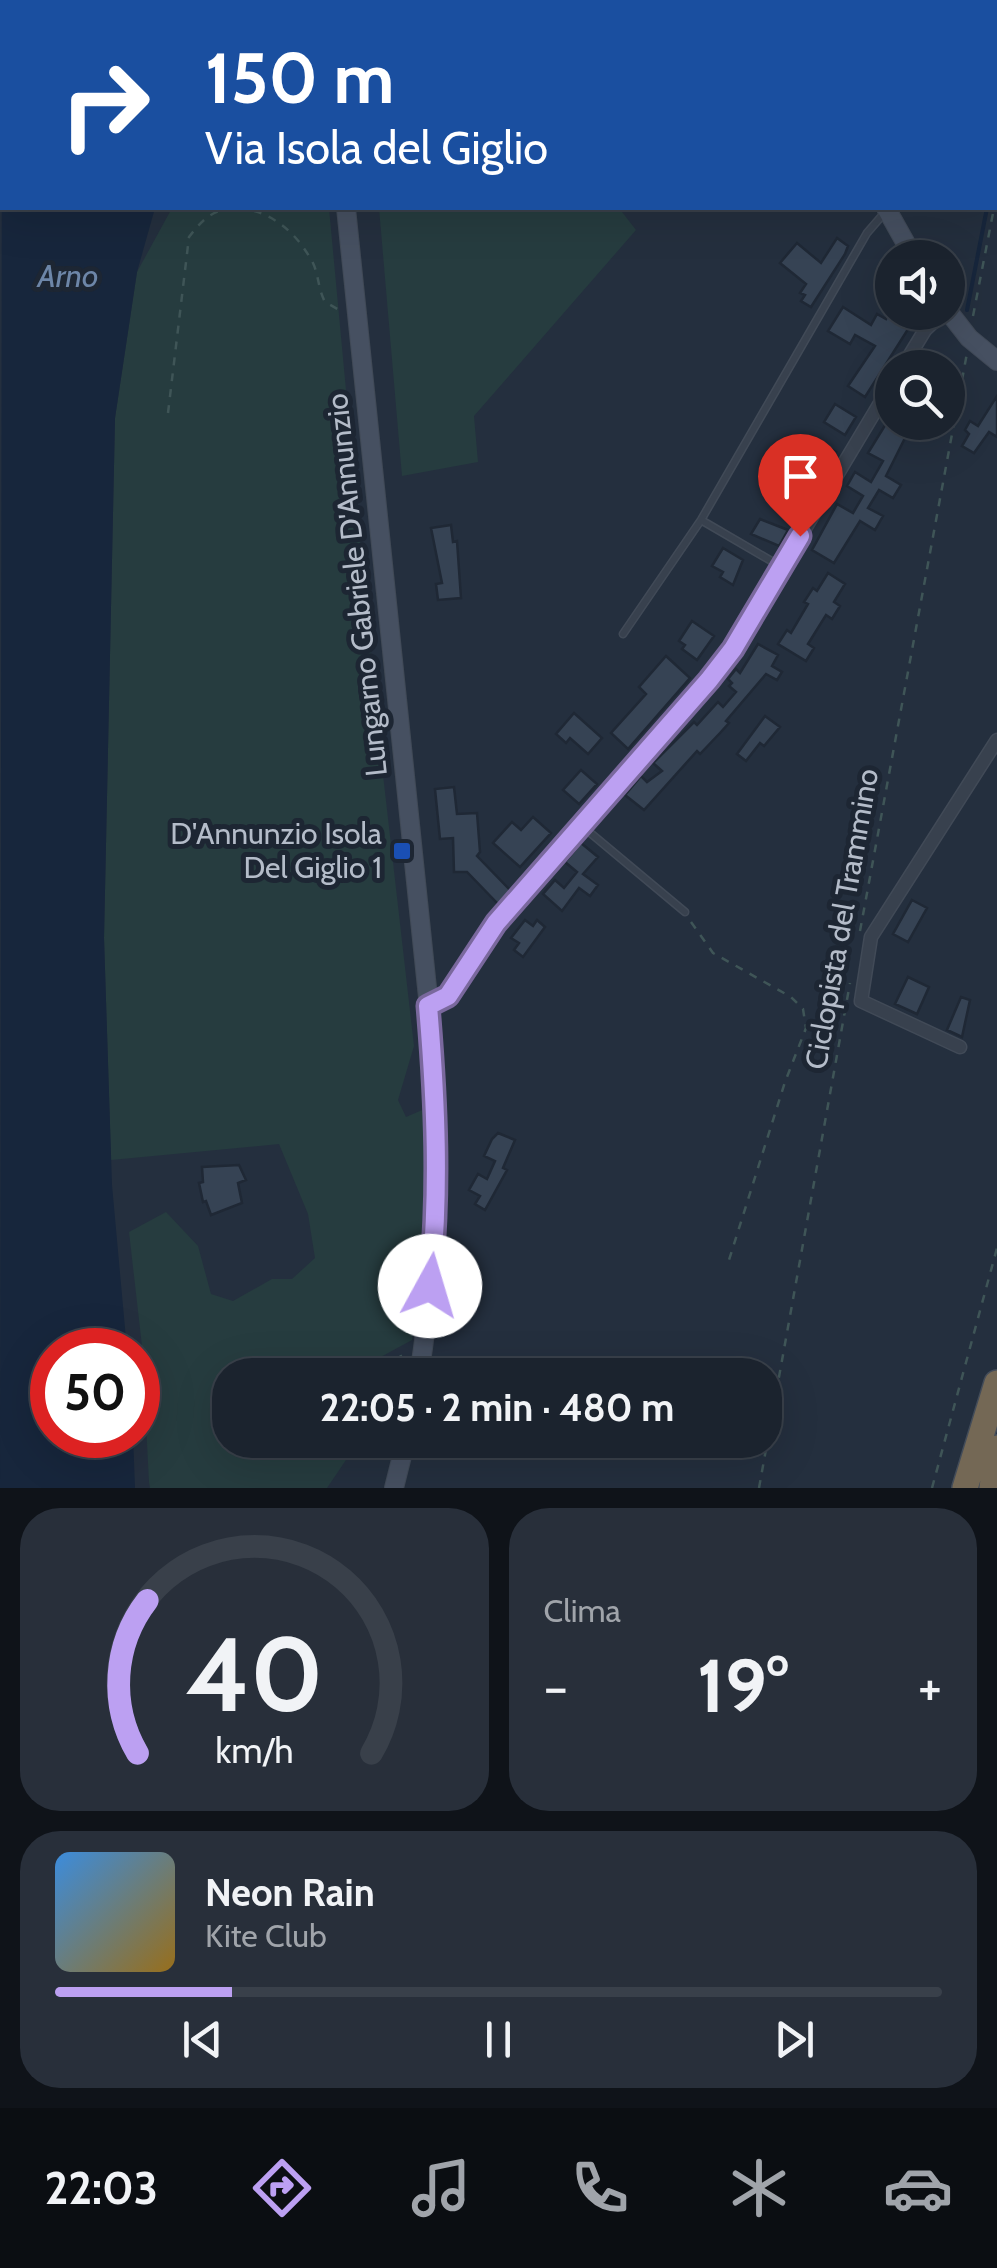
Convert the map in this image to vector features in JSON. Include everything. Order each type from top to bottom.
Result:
[{"type":"highway","points":[[965,1488],[997,1383]]},
{"type":"highway","points":[[992,1488],[997,1448]]},
{"type":"main road","name":"Lungarno Gabriele D'Annunzio","points":[[346,210],[438,1130],[438,1196],[421,1358]]},
{"type":"main road","points":[[887,210],[904,240]]},
{"type":"main road","points":[[963,330],[997,362]]},
{"type":"main road","points":[[394,1488],[402,1458]]},
{"type":"street","points":[[428,1006],[448,996],[496,923],[721,664],[875,411]]},
{"type":"street","points":[[960,1047],[860,1001],[871,937],[997,740]]},
{"type":"lane","points":[[623,634],[701,520],[885,210]]},
{"type":"lane","points":[[701,520],[781,566]]},
{"type":"lane","points":[[581,826],[685,912]]},
{"type":"path","points":[[168,412],[189,236],[216,210]]},
{"type":"path","points":[[259,210],[287,228],[312,262],[325,302],[336,310],[357,314]]},
{"type":"path","points":[[972,321],[994,210]]},
{"type":"path","name":"Ciclopista del Trammino","points":[[857,947],[966,358]]},
{"type":"path","points":[[685,912],[713,953],[791,997],[803,1008],[806,1028],[729,1260]]},
{"type":"path","name":"Ciclopista del Trammino","points":[[759,1488],[850,985]]},
{"type":"path","points":[[932,1488],[997,1248]]},
{"type":"path","points":[[398,1358],[424,1344]]},
{"type":"green space","points":[[171,210],[329,210],[377,722],[414,1046],[398,1100],[406,1117],[427,1108],[426,1203],[412,1340],[379,1358],[212,1358],[212,1458],[346,1458],[327,1488],[150,1488],[148,1458],[160,1458],[160,1328],[140,1328],[129,1232],[166,1212],[198,1246],[211,1294],[233,1301],[272,1279],[292,1279],[315,1258],[308,1214],[279,1144],[111,1160],[104,938],[115,418],[137,272]]},
{"type":"green space","points":[[379,210],[621,210],[636,230],[474,416],[478,462],[402,476]]},
{"type":"water","name":"Arno","points":[[2,210],[154,210],[137,272],[115,418],[104,938],[112,1185],[125,1328],[30,1328],[30,1458],[134,1458],[135,1488],[0,1488]]},
{"type":"building","points":[[837,238],[848,246],[845,254],[811,307],[801,301],[805,295],[800,293],[806,284],[780,263],[797,243],[821,263]]},
{"type":"building","points":[[843,307],[871,325],[875,318],[875,330],[908,330],[895,350],[875,350],[875,381],[865,397],[848,386],[875,346],[855,335],[850,344],[828,331]]},
{"type":"building","points":[[997,396],[997,437],[989,432],[974,453],[962,446],[969,434],[965,430],[970,421],[978,426]]},
{"type":"building","points":[[835,404],[856,417],[845,435],[824,422]]},
{"type":"building","points":[[815,440],[836,452],[824,473],[803,460]]},
{"type":"building","points":[[876,440],[904,440],[886,476],[901,485],[893,498],[879,490],[868,508],[883,516],[875,530],[860,521],[834,563],[812,550],[837,504],[853,513],[863,496],[847,486],[855,472],[871,482],[883,461],[868,453]]},
{"type":"building","points":[[760,519],[788,530],[779,546],[751,534]]},
{"type":"building","points":[[451,525],[453,542],[457,541],[461,598],[438,600],[436,584],[442,583],[431,528]]},
{"type":"building","points":[[723,548],[743,560],[733,585],[712,566]]},
{"type":"building","points":[[828,573],[845,584],[834,602],[840,606],[832,619],[826,615],[808,644],[814,648],[806,661],[778,644],[787,630],[791,633],[808,604],[804,602],[813,588],[817,591]]},
{"type":"building","points":[[692,621],[714,636],[697,660],[682,649],[685,645],[679,641]]},
{"type":"building","points":[[758,644],[778,655],[772,666],[782,672],[777,680],[766,674],[726,721],[729,723],[700,754],[697,751],[644,810],[625,795],[641,776],[647,782],[662,771],[653,763],[694,722],[697,725],[718,702],[723,707],[736,692],[728,679],[736,669],[740,673]]},
{"type":"building","points":[[666,656],[690,678],[628,749],[611,733],[646,694],[639,687]]},
{"type":"building","points":[[574,713],[602,738],[588,754],[570,738],[566,743],[556,734]]},
{"type":"building","points":[[765,716],[780,727],[746,761],[737,754]]},
{"type":"building","points":[[581,770],[597,784],[579,804],[563,790]]},
{"type":"building","points":[[454,787],[457,814],[477,813],[477,856],[511,891],[499,905],[467,872],[454,872],[453,838],[440,839],[435,789]]},
{"type":"building","points":[[533,817],[551,833],[520,867],[493,843],[512,822],[521,830]]},
{"type":"building","points":[[581,843],[598,857],[583,874],[598,885],[590,896],[579,888],[562,911],[543,894],[555,880],[564,888],[577,872],[565,862]]},
{"type":"building","points":[[912,900],[927,908],[908,942],[893,934]]},
{"type":"building","points":[[525,920],[533,926],[537,920],[545,927],[523,957],[514,950],[519,943],[511,938]]},
{"type":"building","points":[[908,977],[929,987],[917,1014],[895,1004]]},
{"type":"building","points":[[961,997],[970,1000],[962,1037],[947,1030]]},
{"type":"building","points":[[498,1133],[515,1140],[503,1168],[507,1170],[485,1210],[475,1204],[480,1196],[469,1190],[478,1174],[487,1179],[495,1161],[484,1156]]},
{"type":"building","points":[[239,1165],[246,1180],[238,1183],[242,1203],[211,1215],[199,1183],[203,1182],[202,1167]]},
{"type":"waterway","points":[[967,310],[987,210]]},
{"type":"place","name":"D'Annunzio Isola Del Giglio 1","points":[[402,851]]},
{"type":"route","points":[[430,1286],[437,1209],[438,1130],[428,1006],[448,996],[496,923],[709,680],[733,649],[800,536]]}]
